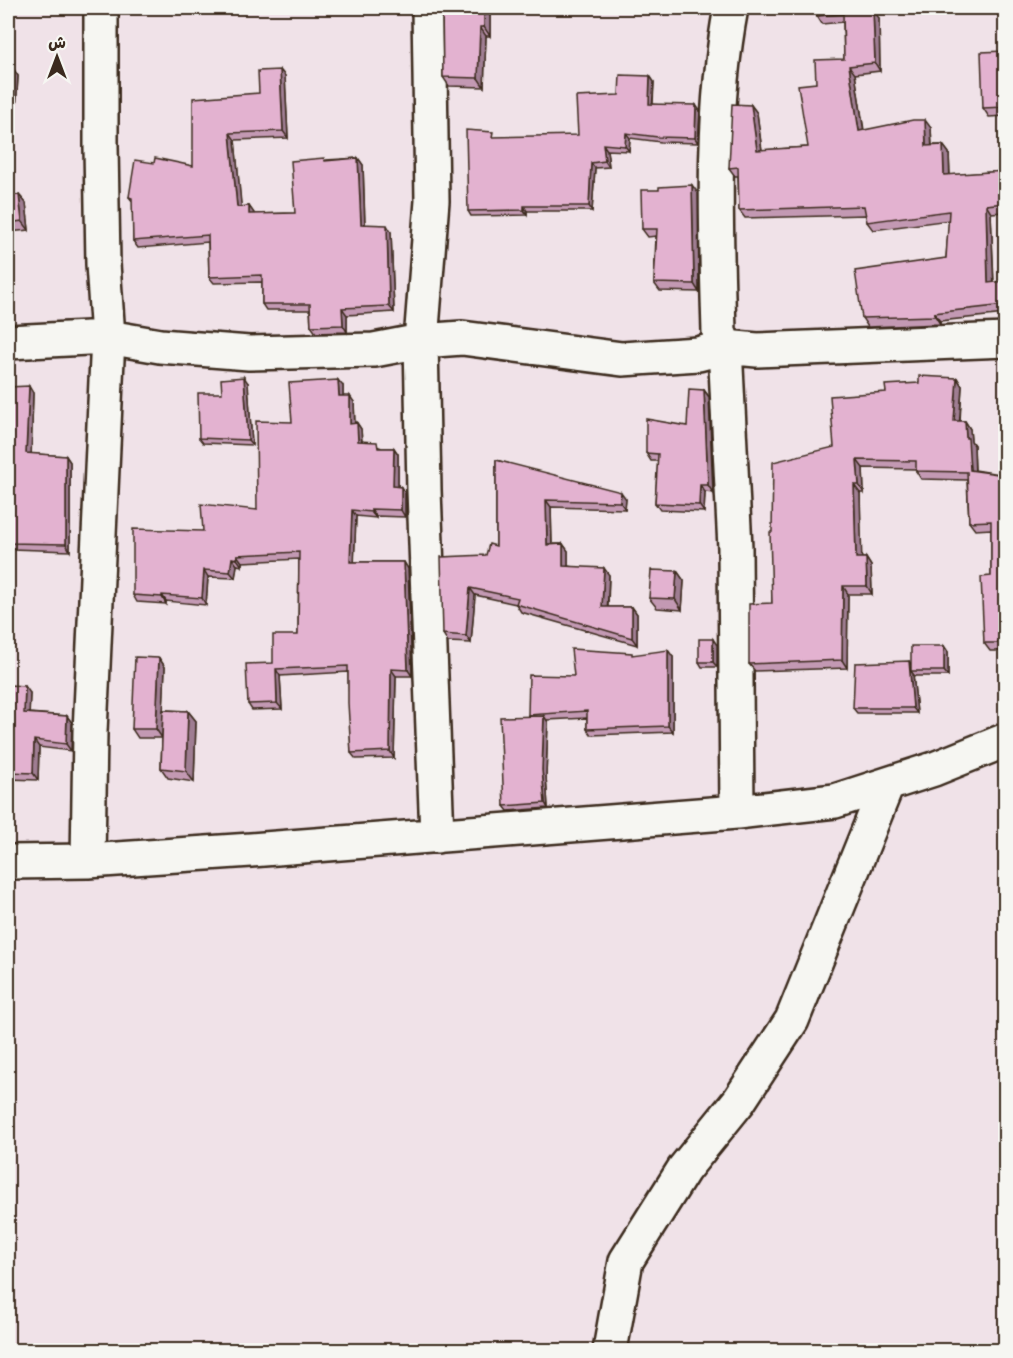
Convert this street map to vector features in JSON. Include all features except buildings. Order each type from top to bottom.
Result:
[{"type":"street","points":[[88,861],[90,732],[108,338],[101,158],[101,8]]},
{"type":"street","points":[[433,8],[427,8],[432,201],[421,341],[424,490],[437,836]]},
{"type":"street","points":[[731,8],[725,38],[717,138],[716,232],[719,332],[725,347],[735,548],[737,812]]},
{"type":"street","points":[[8,342],[108,338],[159,346],[249,353],[374,350],[421,341],[462,338],[622,359],[698,354],[725,347],[757,350],[1005,340]]},
{"type":"street","points":[[8,862],[88,861],[437,836],[737,812],[835,801],[934,769],[1005,740]]},
{"type":"street","points":[[610,1350],[626,1261],[684,1169],[739,1101],[792,1020],[886,785]]}]
